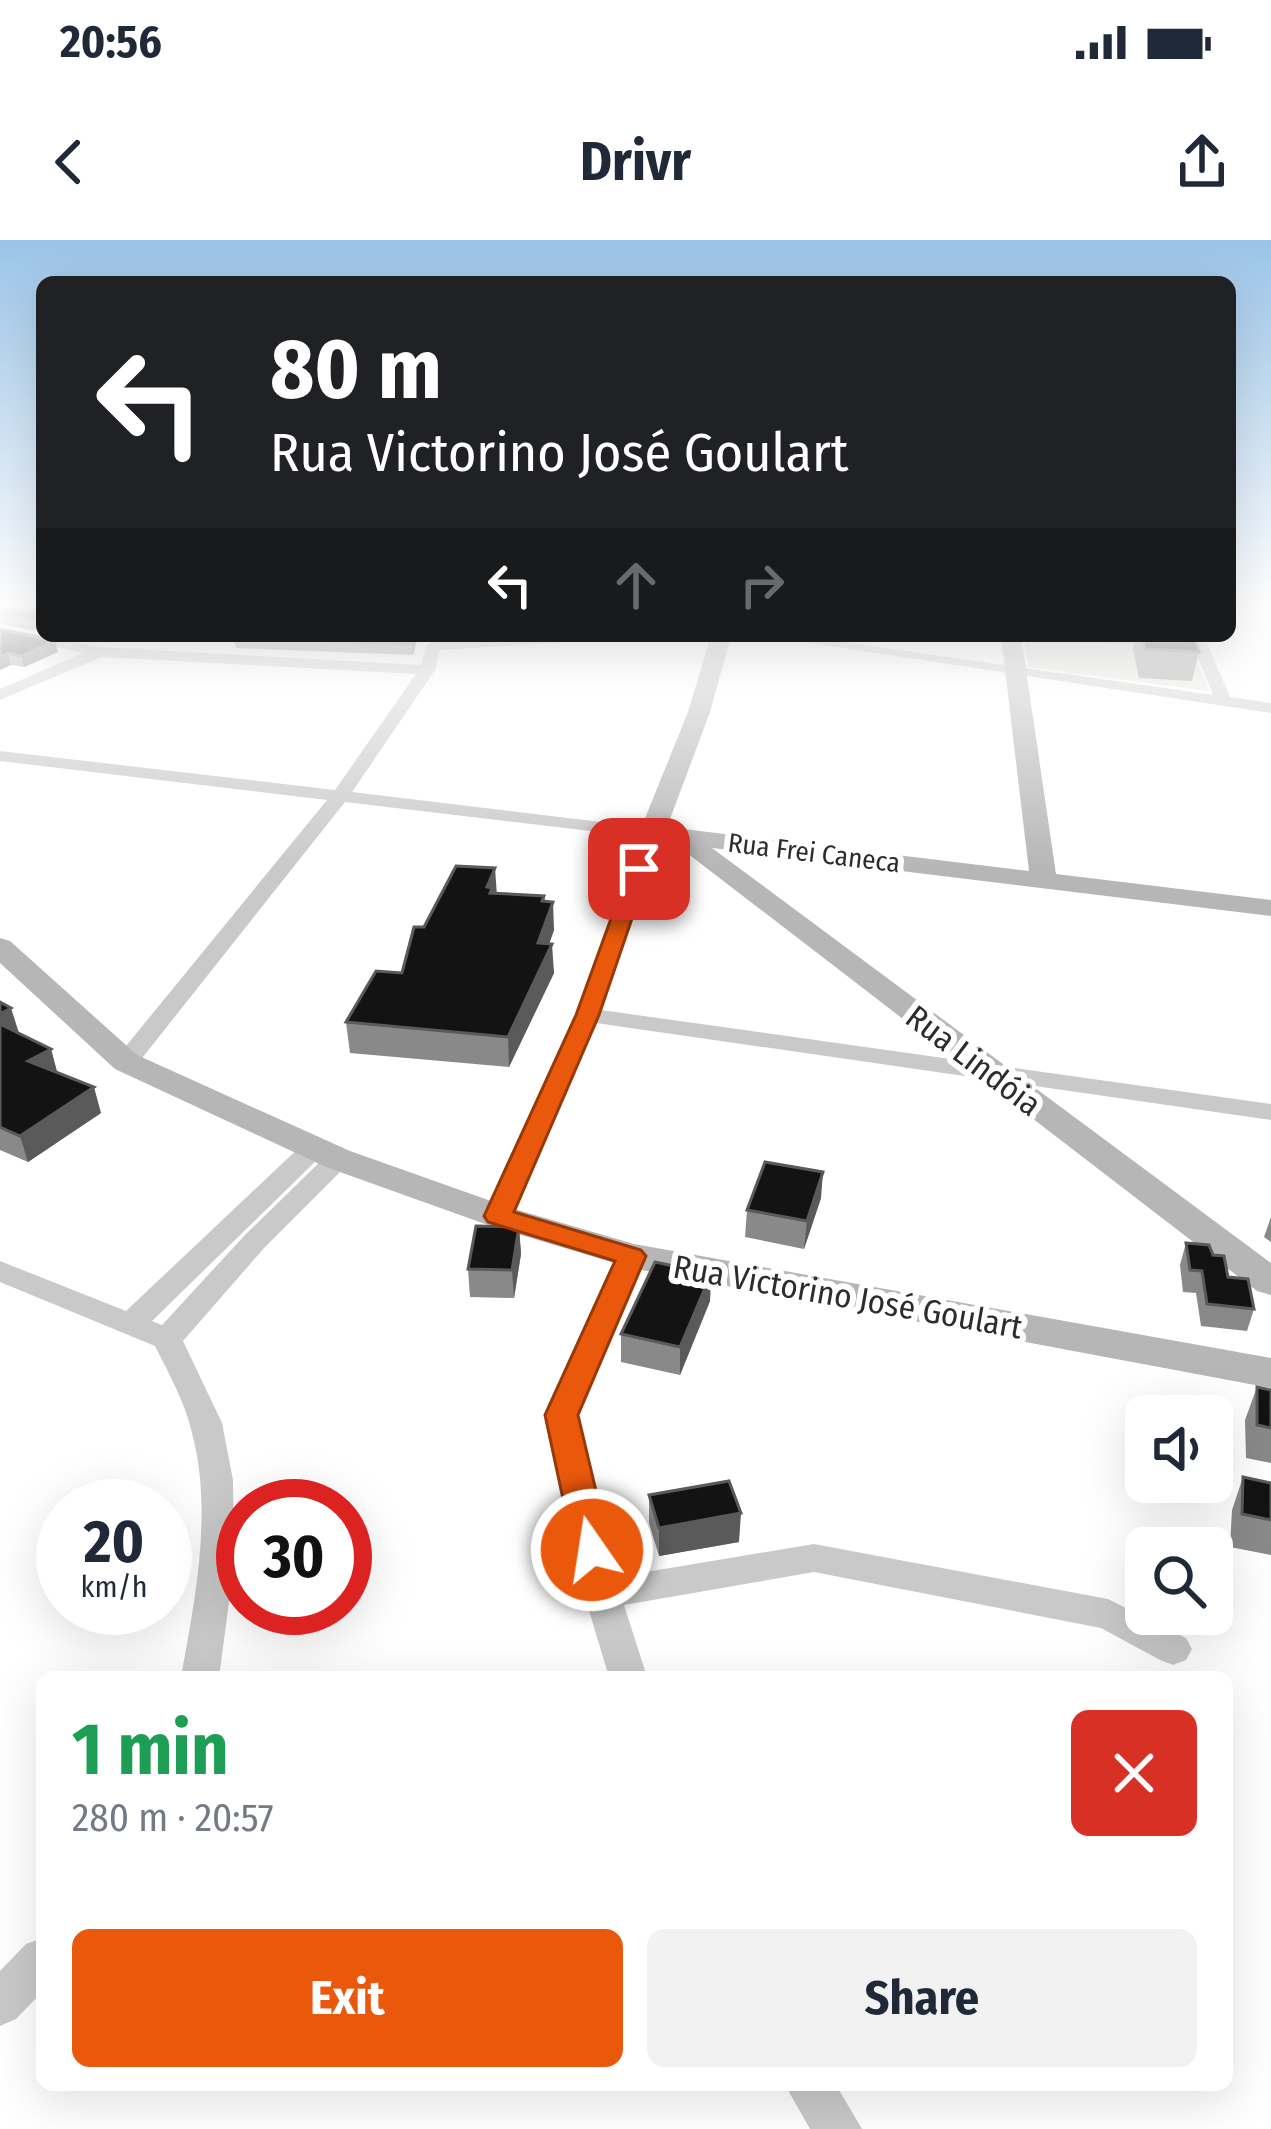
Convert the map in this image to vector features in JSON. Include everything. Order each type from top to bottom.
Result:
[{"type":"street","points":[[126,1062],[341,795],[411,693]]},
{"type":"street","points":[[498,1216],[666,835],[704,693]]},
{"type":"street","points":[[1019,693],[1044,881]]},
{"type":"street","points":[[1178,693],[1271,708]]},
{"type":"street","points":[[1221,693],[1223,699]]},
{"type":"street","name":"Rua Frei Caneca","points":[[0,756],[1271,908]]},
{"type":"street","name":"Rua Lindóia","points":[[666,835],[738,876],[984,1070],[1271,1282]]},
{"type":"street","name":"Rua Victorino José Goulart","points":[[0,947],[126,1062],[325,1154],[498,1216],[631,1256],[1271,1373]]},
{"type":"street","points":[[587,1015],[1271,1112]]},
{"type":"street","points":[[131,1323],[325,1154]]},
{"type":"street","points":[[166,1339],[325,1154]]},
{"type":"street","points":[[626,1671],[602,1594],[562,1415],[631,1256]]},
{"type":"street","points":[[0,1271],[166,1339],[187,1377],[213,1450],[218,1566],[201,1671]]},
{"type":"street","points":[[602,1594],[814,1558],[1108,1614],[1173,1649]]},
{"type":"street","points":[[0,2003],[36,1966]]},
{"type":"street","points":[[812,2091],[838,2129]]},
{"type":"building","points":[[456,866],[495,868],[487,887],[492,888],[490,893],[544,896],[542,901],[553,902],[538,943],[552,944],[508,1037],[346,1022],[376,971],[402,973],[414,927],[424,927]]},
{"type":"building","points":[[0,1024],[51,1049],[28,1061],[94,1087],[20,1136],[0,1127]]},
{"type":"building","points":[[765,1162],[823,1172],[807,1221],[747,1210]]},
{"type":"building","points":[[476,1226],[519,1227],[512,1270],[468,1269]]},
{"type":"building","points":[[1186,1243],[1209,1245],[1213,1255],[1224,1256],[1228,1277],[1248,1279],[1254,1309],[1207,1304],[1202,1271],[1190,1270]]},
{"type":"building","points":[[655,1262],[711,1274],[680,1347],[621,1334]]},
{"type":"building","points":[[1257,1387],[1271,1390],[1271,1428],[1257,1425]]},
{"type":"building","points":[[1243,1477],[1271,1483],[1271,1520],[1242,1514]]},
{"type":"building","points":[[729,1481],[741,1513],[659,1528],[649,1495]]},
{"type":"route","points":[[592,1550],[562,1415],[631,1256],[498,1216],[587,1015],[639,869]]}]
